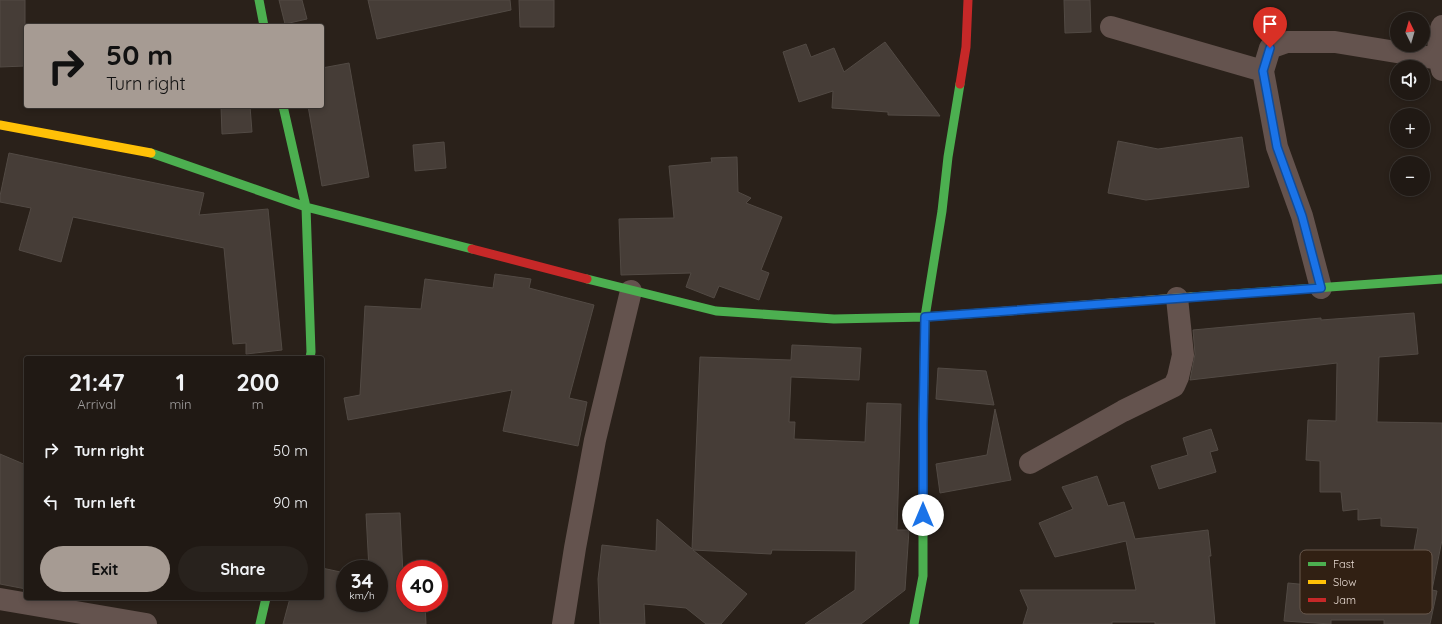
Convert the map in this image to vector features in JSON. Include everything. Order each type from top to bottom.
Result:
[{"type":"street","points":[[259,0],[264,24]]},
{"type":"street","points":[[914,624],[922,576],[925,317],[942,211],[948,157],[966,47],[968,0]]},
{"type":"street","points":[[1321,288],[1302,216],[1277,147],[1263,71],[1270,48],[1286,42],[1335,42],[1440,65],[1439,32],[1442,26]]},
{"type":"street","points":[[1111,27],[1263,71]]},
{"type":"street","points":[[284,108],[306,207],[310,356]]},
{"type":"street","points":[[0,125],[152,153],[306,207],[489,253],[631,291],[716,311],[834,319],[925,317],[1442,279]]},
{"type":"street","points":[[563,624],[595,440],[631,291]]},
{"type":"street","points":[[1030,463],[1174,386],[1178,377],[1183,355],[1176,298]]},
{"type":"street","points":[[0,599],[146,624]]},
{"type":"street","points":[[260,624],[266,600]]},
{"type":"building","points":[[0,0],[25,0],[24,66],[0,67]]},
{"type":"building","points":[[279,0],[302,0],[307,19],[285,24]]},
{"type":"building","points":[[368,0],[510,0],[511,10],[377,39]]},
{"type":"building","points":[[519,0],[554,0],[554,27],[520,27]]},
{"type":"building","points":[[1064,0],[1090,0],[1091,32],[1065,33]]},
{"type":"building","points":[[885,42],[940,116],[888,115],[888,112],[832,108],[833,91],[799,102],[783,52],[806,44],[811,57],[834,48],[844,72]]},
{"type":"building","points":[[349,63],[369,177],[322,186],[308,108],[324,108],[324,68]]},
{"type":"building","points":[[221,108],[250,108],[252,132],[222,134]]},
{"type":"building","points":[[1242,137],[1249,187],[1146,200],[1108,193],[1118,141],[1158,149]]},
{"type":"building","points":[[444,142],[446,168],[415,171],[413,145]]},
{"type":"building","points":[[9,153],[204,193],[199,215],[268,209],[282,350],[246,354],[246,343],[233,344],[224,248],[73,217],[61,262],[19,250],[31,208],[0,202]]},
{"type":"building","points":[[737,157],[738,192],[751,198],[746,203],[782,217],[761,270],[769,273],[759,300],[719,286],[714,298],[686,287],[691,273],[621,275],[619,219],[674,218],[669,166],[712,162],[711,158]]},
{"type":"building","points":[[495,274],[531,279],[529,288],[594,305],[569,398],[587,402],[578,446],[503,431],[512,390],[348,420],[344,398],[360,395],[365,306],[421,309],[425,279],[493,288]]},
{"type":"building","points":[[1414,313],[1418,354],[1379,357],[1377,422],[1442,423],[1442,540],[1432,590],[1432,550],[1414,550],[1418,528],[1381,526],[1381,518],[1358,520],[1358,509],[1343,511],[1341,492],[1320,492],[1320,461],[1306,460],[1308,420],[1336,421],[1337,363],[1190,380],[1195,354],[1193,330],[1321,318],[1321,320]]},
{"type":"building","points":[[792,345],[861,348],[859,380],[791,377],[789,422],[795,422],[794,439],[865,442],[867,403],[901,404],[897,530],[909,530],[905,590],[861,624],[805,624],[855,590],[856,551],[772,550],[771,554],[693,550],[747,594],[721,624],[706,624],[686,608],[644,604],[645,624],[600,624],[598,579],[602,545],[656,551],[657,519],[692,549],[700,357],[791,360]]},
{"type":"building","points":[[938,368],[986,371],[994,405],[936,399]]},
{"type":"building","points":[[995,409],[1011,480],[940,493],[936,464],[987,455]]},
{"type":"building","points":[[1211,429],[1218,450],[1210,452],[1216,472],[1159,489],[1151,466],[1188,455],[1183,438]]},
{"type":"building","points":[[0,454],[24,464],[24,589],[0,584]]},
{"type":"building","points":[[1097,476],[1108,506],[1124,502],[1135,539],[1208,530],[1215,624],[1112,622],[1112,624],[1023,624],[1028,608],[1020,590],[1136,590],[1126,541],[1055,557],[1039,523],[1073,509],[1062,487]]},
{"type":"building","points":[[400,513],[402,560],[396,560],[396,612],[425,612],[426,624],[283,624],[289,600],[324,600],[324,568],[336,571],[336,612],[388,612],[388,560],[369,560],[366,514]]},
{"type":"building","points":[[1288,583],[1300,584],[1300,614],[1432,614],[1432,590],[1437,591],[1430,624],[1384,624],[1384,620],[1331,620],[1331,624],[1284,621]]},
{"type":"traffic: fast","points":[[259,0],[264,24]]},
{"type":"traffic: fast","points":[[914,624],[923,576],[925,317],[960,84]]},
{"type":"traffic: fast","points":[[283,108],[306,207],[310,356]]},
{"type":"traffic: fast","points":[[151,153],[306,207],[472,249]]},
{"type":"traffic: fast","points":[[587,279],[716,311],[834,319],[925,317],[994,312]]},
{"type":"traffic: fast","points":[[1191,297],[1442,279]]},
{"type":"traffic: fast","points":[[260,624],[266,600]]},
{"type":"traffic: slow","points":[[0,125],[151,153]]},
{"type":"traffic: slow","points":[[994,312],[1191,297]]},
{"type":"traffic: jam","points":[[960,84],[966,47],[968,0]]},
{"type":"traffic: jam","points":[[472,249],[587,279]]},
{"type":"route","points":[[923,515],[925,317],[1321,288],[1302,216],[1277,147],[1263,71],[1270,48]]}]
